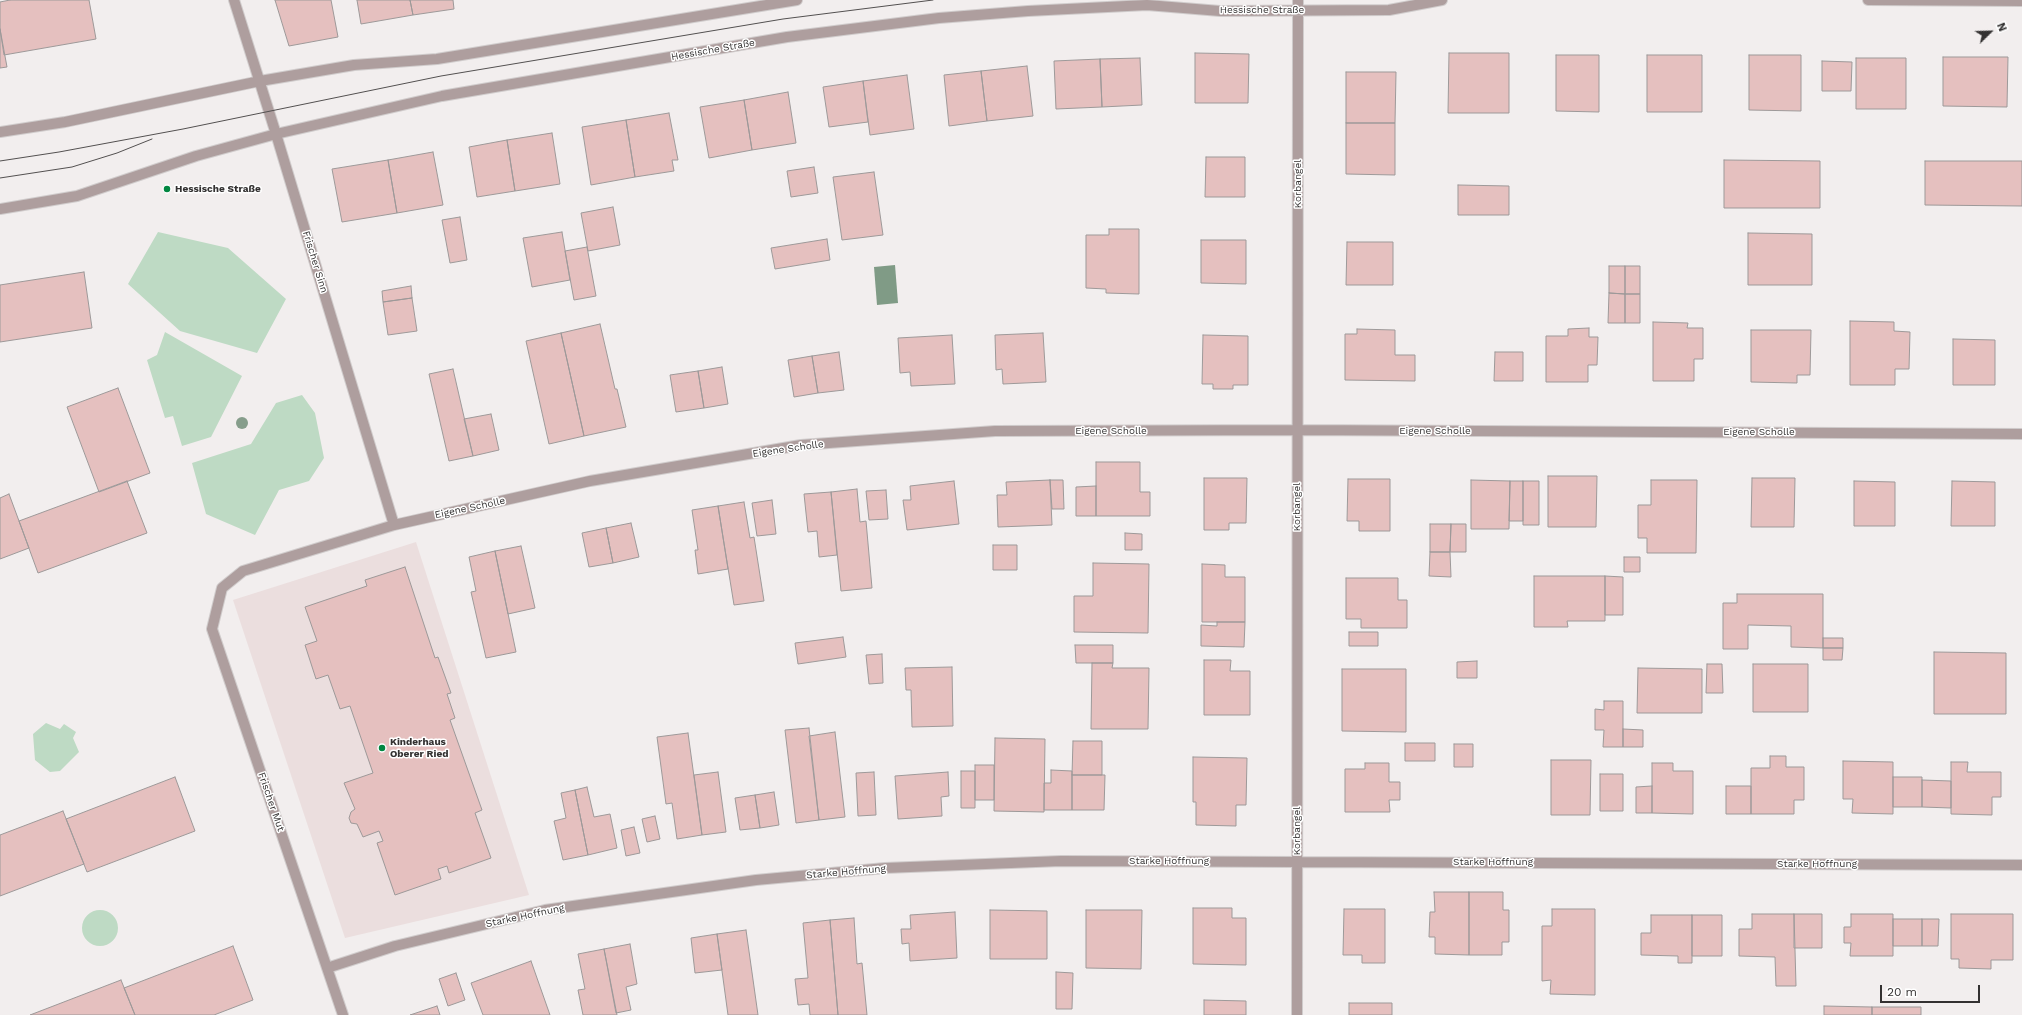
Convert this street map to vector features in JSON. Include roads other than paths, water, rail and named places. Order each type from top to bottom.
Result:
[{"type":"street","name":"Frischer Sinn","points":[[234,0],[260,81],[394,525]]},
{"type":"street","points":[[0,132],[65,122],[260,81],[354,65],[437,59],[797,0]]},
{"type":"street","name":"Hessische Straße","points":[[0,208],[94,191],[196,156],[276,134],[442,96],[787,37],[939,18],[1147,5],[1220,10],[1298,5],[1388,10],[1442,0]]},
{"type":"street","points":[[1868,0],[2022,1]]},
{"type":"street","name":"Korbangel","points":[[1297,1015],[1298,5]]},
{"type":"street","name":"Eigene Scholle","points":[[222,588],[243,571],[394,525],[590,481],[801,445],[995,432],[1298,430],[2022,434]]},
{"type":"street","name":"Frischer Mut","points":[[222,588],[212,629],[343,1015]]},
{"type":"street","name":"Starke Hoffnung","points":[[327,968],[395,946],[545,910],[756,880],[885,868],[1037,862],[1297,861],[2022,865]]},
{"type":"tram line","points":[[0,161],[59,152],[183,129],[441,76],[783,19],[933,0]]},
{"type":"tram line","points":[[0,178],[72,167],[117,153],[152,139]]},
{"type":"place","name":"Hessische Straße","points":[[167,189]]},
{"type":"place","name":"Kinderhaus Oberer Ried","points":[[382,748]]}]
